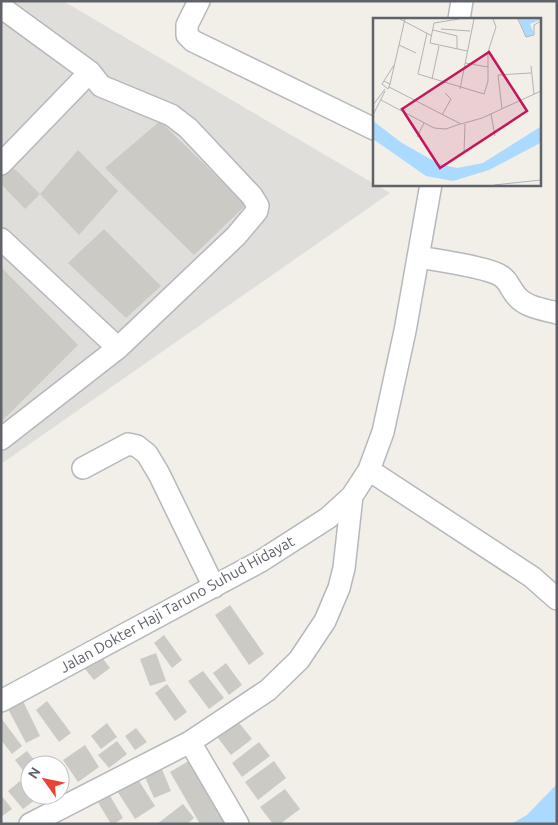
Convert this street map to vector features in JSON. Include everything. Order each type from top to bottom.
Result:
[{"type":"street","points":[[199,1],[187,25],[187,35],[193,41],[373,129]]},
{"type":"street","points":[[459,18],[462,1]]},
{"type":"street","points":[[1,7],[90,72],[101,86],[172,116],[188,128],[252,196],[258,206],[257,211],[236,236],[118,348],[1,440]]},
{"type":"street","points":[[1,164],[90,72]]},
{"type":"street","name":"Jalan Dokter Haji Taruno Suhud Hidayat","points":[[1,701],[260,561],[328,518],[352,496],[369,470],[383,432],[405,331],[431,185]]},
{"type":"street","points":[[1,239],[118,348]]},
{"type":"street","points":[[418,257],[494,272],[506,280],[517,298],[534,307],[557,313]]},
{"type":"street","points":[[83,468],[128,444],[137,446],[147,454],[159,474],[214,587]]},
{"type":"street","points":[[369,470],[532,577],[557,599]]},
{"type":"street","points":[[30,824],[190,742],[268,690],[299,660],[325,621],[339,588],[344,568],[352,496]]},
{"type":"street","points":[[190,742],[238,824]]},
{"type":"shaded area","points":[[1,1],[63,1],[373,183],[373,185],[390,193],[1,464]]},
{"type":"water","points":[[557,784],[557,824],[511,824],[527,815]]},
{"type":"building","points":[[160,121],[246,205],[194,255],[105,168]]},
{"type":"building","points":[[78,150],[118,191],[79,235],[40,194]]},
{"type":"building","points":[[1,155],[40,194],[25,209],[1,184]]},
{"type":"building","points":[[104,229],[161,286],[126,318],[68,263]]},
{"type":"building","points":[[1,267],[78,345],[1,422]]},
{"type":"building","points":[[230,605],[264,654],[249,665],[215,615]]},
{"type":"building","points":[[164,635],[182,660],[172,668],[154,643]]},
{"type":"building","points":[[156,653],[166,681],[150,686],[140,659]]},
{"type":"building","points":[[101,656],[110,668],[94,680],[85,669]]},
{"type":"building","points":[[226,663],[242,685],[229,695],[213,673]]},
{"type":"building","points":[[203,671],[224,698],[209,709],[188,681]]},
{"type":"building","points":[[167,684],[187,712],[175,721],[155,693]]},
{"type":"building","points":[[23,701],[40,736],[26,743],[8,709]]},
{"type":"building","points":[[47,701],[71,733],[59,742],[36,710]]},
{"type":"building","points":[[1,718],[22,746],[12,754],[1,740]]},
{"type":"building","points":[[236,719],[252,739],[231,755],[215,734]]},
{"type":"building","points":[[107,723],[117,737],[101,749],[91,736]]},
{"type":"building","points":[[136,728],[147,742],[135,750],[125,736]]},
{"type":"building","points":[[117,741],[127,754],[109,768],[98,755]]},
{"type":"building","points":[[259,742],[270,756],[242,777],[232,763]]},
{"type":"building","points":[[85,745],[99,767],[78,782],[70,770],[70,755]]},
{"type":"building","points":[[27,751],[30,755],[22,755]]},
{"type":"building","points":[[20,756],[20,767],[15,760]]},
{"type":"building","points":[[192,759],[229,824],[200,824],[170,772]]},
{"type":"building","points":[[274,761],[286,778],[258,800],[245,782]]},
{"type":"building","points":[[159,762],[171,791],[154,798],[142,770]]},
{"type":"building","points":[[134,773],[155,806],[135,819],[114,786]]},
{"type":"building","points":[[20,781],[20,805],[28,805],[23,809],[8,791]]},
{"type":"building","points":[[105,787],[123,818],[114,824],[111,824],[93,794]]},
{"type":"building","points":[[285,789],[300,809],[280,824],[273,824],[260,807]]},
{"type":"building","points":[[1,795],[12,809],[1,817]]},
{"type":"building","points":[[183,804],[194,818],[187,824],[157,824]]}]
